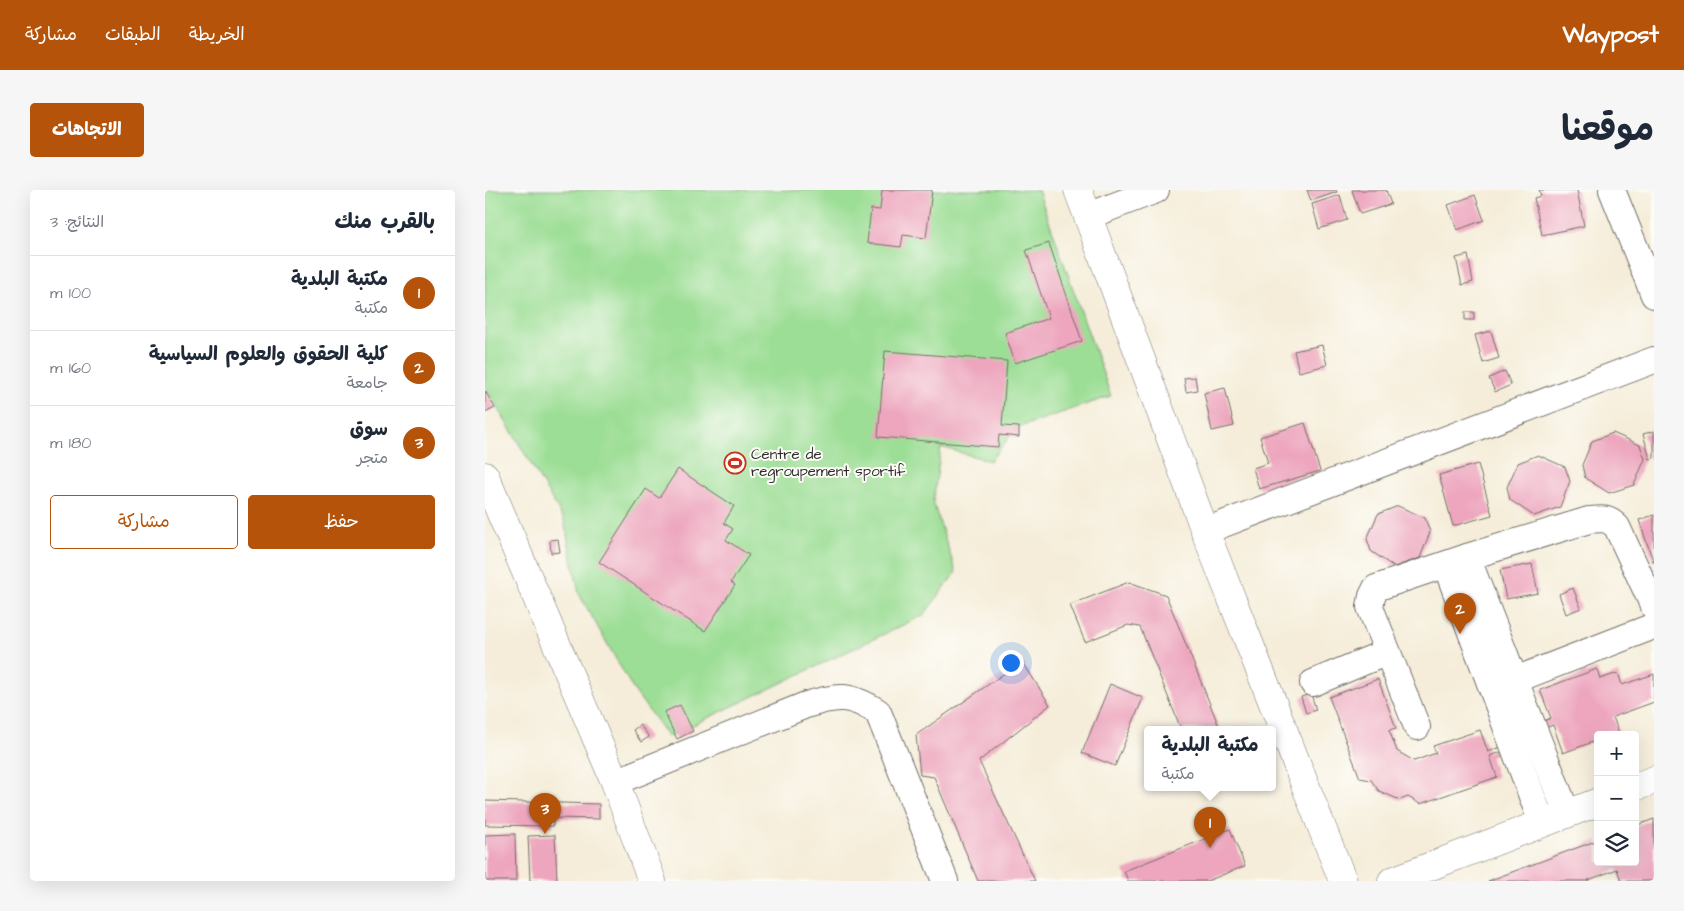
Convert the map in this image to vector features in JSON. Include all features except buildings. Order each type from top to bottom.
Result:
[{"type":"main road","points":[[1078,190],[1205,531],[1343,881]]},
{"type":"main road","points":[[485,476],[615,782],[652,881]]},
{"type":"main road","points":[[1639,786],[1654,780]]},
{"type":"main road","points":[[1392,881],[1594,803]]},
{"type":"street","points":[[1088,216],[1156,190]]},
{"type":"street","points":[[1612,190],[1654,295]]},
{"type":"street","points":[[1205,531],[1654,360]]},
{"type":"street","points":[[1417,726],[1370,607],[1376,588],[1589,520],[1602,519],[1611,521],[1617,527],[1654,607]]},
{"type":"street","points":[[1456,561],[1554,818]]},
{"type":"street","points":[[1503,685],[1654,626]]},
{"type":"street","points":[[1313,683],[1387,652]]},
{"type":"street","points":[[615,782],[823,699],[844,697],[861,701],[878,712],[945,881]]},
{"type":"green space","name":"Centre de regroupement sportif","points":[[485,190],[1038,190],[1111,396],[1017,428],[990,461],[941,447],[933,502],[956,572],[924,615],[668,737],[633,689],[579,594],[564,520],[485,386]]},
{"type":"place","name":"Centre de regroupement sportif","points":[[735,463]]},
{"type":"place","name":"كلية الحقوق والعلوم السياسية","points":[[1460,634]]},
{"type":"place","name":"سوق","points":[[545,834]]},
{"type":"place","name":"مكتبة البلدية","points":[[1210,848]]}]
